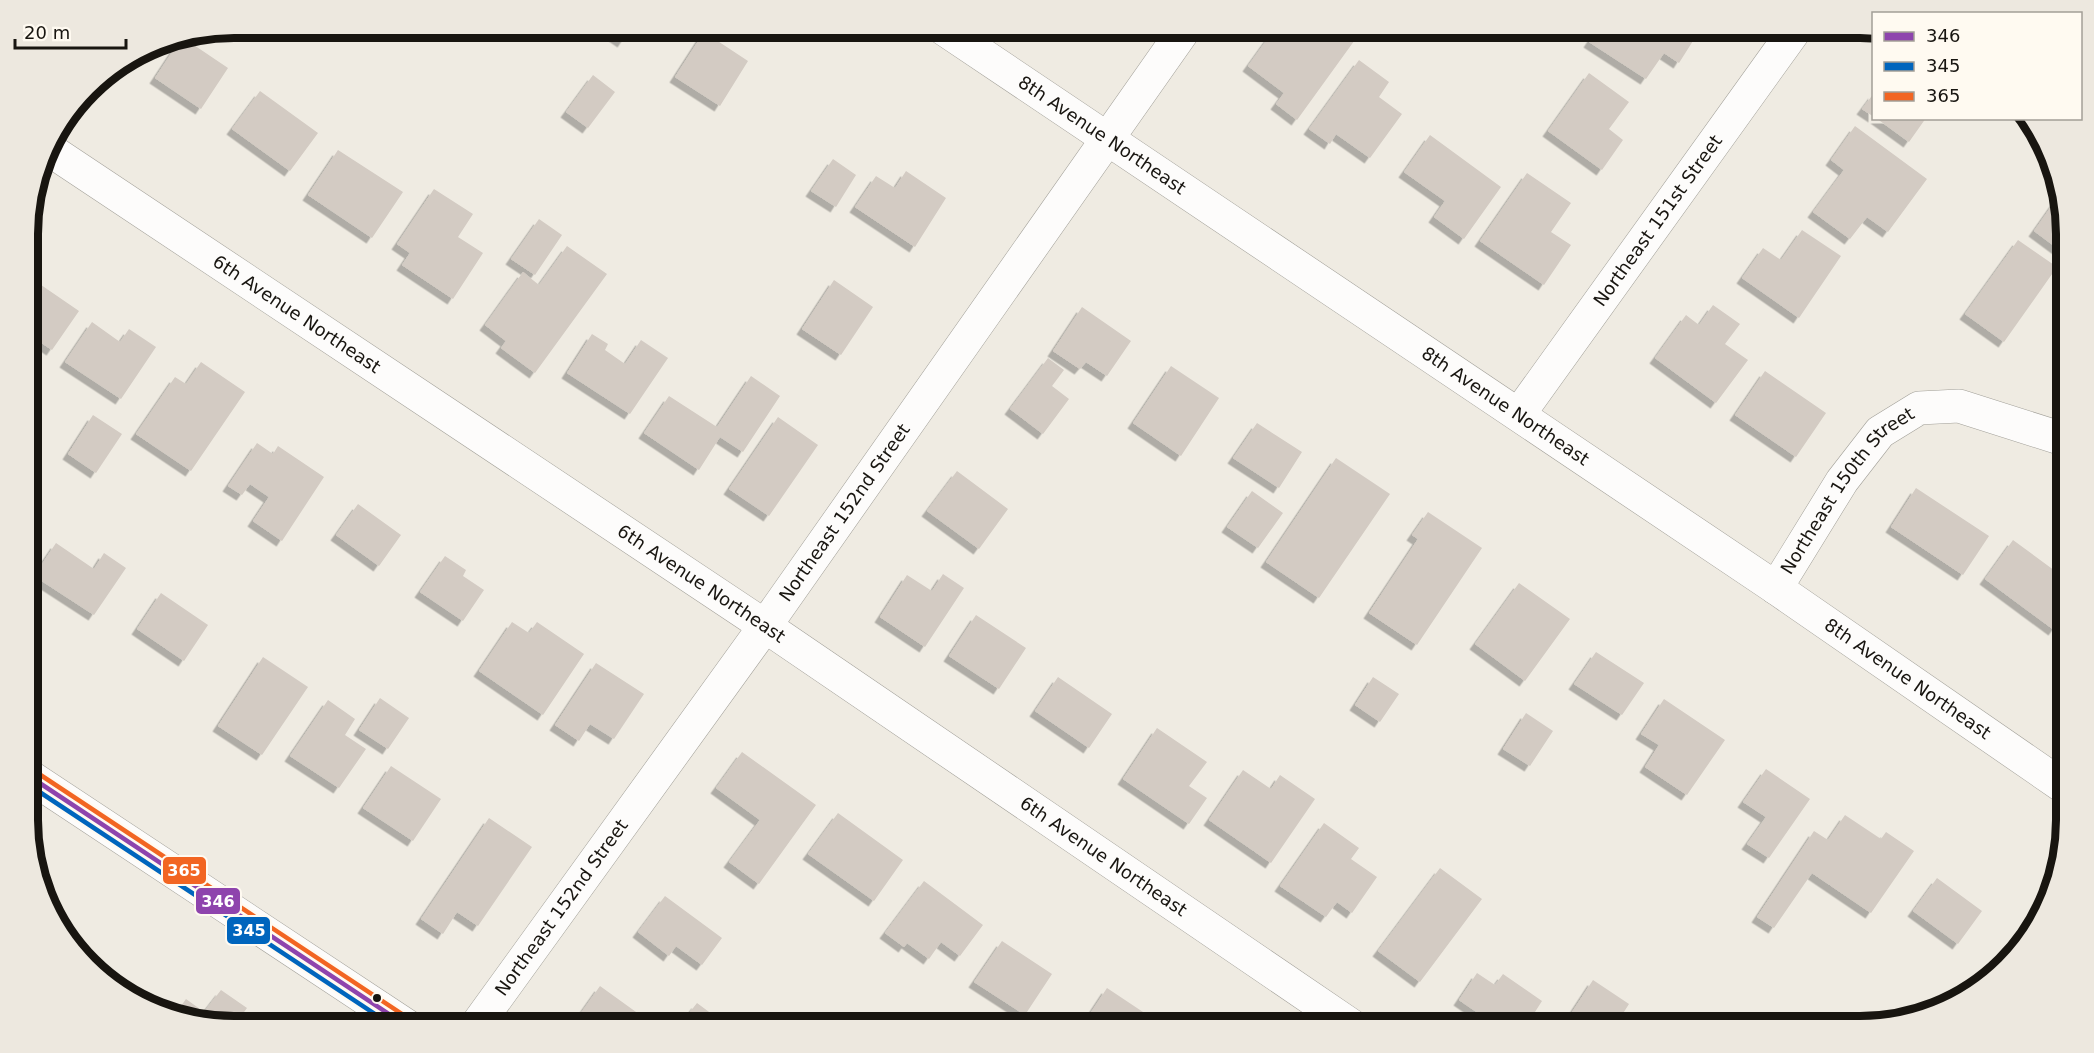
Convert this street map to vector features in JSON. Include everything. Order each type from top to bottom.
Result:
[{"type":"street","name":"8th Avenue Northeast","points":[[957,38],[1519,414],[2056,781]]},
{"type":"street","name":"Northeast 152nd Street","points":[[483,1016],[765,626],[1178,38]]},
{"type":"street","name":"Northeast 151st Street","points":[[1519,414],[1789,38]]},
{"type":"street","name":"6th Avenue Northeast","points":[[55,153],[765,626],[1336,1015]]},
{"type":"street","name":"Northeast 150th Street","points":[[1776,588],[1842,481],[1880,432],[1920,408],[1959,406],[2056,437]]},
{"type":"street","points":[[38,782],[370,1016]]},
{"type":"building","points":[[700,38],[713,38],[748,61],[720,106],[675,77]]},
{"type":"building","points":[[1268,38],[1299,38],[1302,40],[1303,38],[1356,38],[1297,120],[1276,104],[1284,93],[1248,66]]},
{"type":"building","points":[[1592,38],[1695,38],[1679,63],[1664,53],[1646,79],[1589,42]]},
{"type":"building","points":[[190,42],[228,68],[201,109],[155,78],[176,46]]},
{"type":"building","points":[[1359,60],[1389,82],[1379,97],[1402,114],[1370,158],[1336,134],[1330,144],[1309,129]]},
{"type":"building","points":[[1589,73],[1629,102],[1609,129],[1623,140],[1602,170],[1548,131]]},
{"type":"building","points":[[593,75],[615,92],[588,128],[566,112]]},
{"type":"building","points":[[260,91],[318,133],[290,171],[232,129]]},
{"type":"building","points":[[1872,96],[1872,116],[1862,109]]},
{"type":"building","points":[[1879,120],[1925,120],[1909,142]]},
{"type":"building","points":[[1855,126],[1927,179],[1888,232],[1867,217],[1850,239],[1813,212],[1844,170],[1831,160]]},
{"type":"building","points":[[1430,135],[1501,187],[1464,239],[1434,217],[1445,201],[1404,172]]},
{"type":"building","points":[[338,150],[403,192],[372,238],[308,195]]},
{"type":"building","points":[[833,159],[856,175],[836,207],[811,191]]},
{"type":"building","points":[[906,171],[946,198],[915,247],[855,207],[876,176],[895,188]]},
{"type":"building","points":[[1527,173],[1571,203],[1551,232],[1571,245],[1544,285],[1480,241]]},
{"type":"building","points":[[434,189],[473,214],[458,237],[483,253],[453,299],[402,265],[410,253],[397,244]]},
{"type":"building","points":[[2054,203],[2056,247],[2034,231]]},
{"type":"building","points":[[539,219],[562,235],[535,275],[511,259]]},
{"type":"building","points":[[1802,230],[1841,256],[1799,318],[1742,278],[1763,248],[1781,260]]},
{"type":"building","points":[[2018,240],[2056,266],[2004,342],[1965,314]]},
{"type":"building","points":[[567,246],[607,274],[535,373],[501,348],[506,341],[485,325],[523,272],[539,285]]},
{"type":"building","points":[[834,280],[873,307],[841,355],[802,329]]},
{"type":"building","points":[[38,283],[79,311],[52,350],[38,341]]},
{"type":"building","points":[[1713,305],[1740,324],[1725,344],[1748,360],[1716,403],[1655,358],[1686,315],[1699,325]]},
{"type":"building","points":[[1082,307],[1131,341],[1107,376],[1086,362],[1080,369],[1053,351]]},
{"type":"building","points":[[92,322],[120,342],[129,329],[156,347],[121,399],[65,362]]},
{"type":"building","points":[[592,334],[608,344],[605,350],[625,364],[641,340],[668,358],[630,414],[567,373]]},
{"type":"building","points":[[1048,358],[1064,370],[1052,386],[1069,399],[1043,434],[1010,409]]},
{"type":"building","points":[[201,362],[245,392],[191,471],[136,434],[175,377],[186,384]]},
{"type":"building","points":[[1171,366],[1219,398],[1181,456],[1133,423]]},
{"type":"building","points":[[1765,371],[1826,413],[1796,457],[1735,415]]},
{"type":"building","points":[[751,376],[780,396],[743,452],[720,437],[699,470],[644,433],[669,396],[717,427]]},
{"type":"building","points":[[93,415],[122,434],[96,473],[68,454]]},
{"type":"building","points":[[778,417],[818,445],[769,516],[729,489]]},
{"type":"building","points":[[1257,423],[1302,452],[1279,488],[1233,458]]},
{"type":"building","points":[[257,443],[273,454],[278,446],[324,477],[282,541],[253,521],[269,497],[250,484],[242,495],[228,486]]},
{"type":"building","points":[[1336,458],[1390,494],[1319,598],[1266,562]]},
{"type":"building","points":[[957,471],[1008,509],[979,549],[927,511]]},
{"type":"building","points":[[1916,488],[1989,536],[1963,575],[1891,527]]},
{"type":"building","points":[[1252,491],[1283,513],[1258,548],[1227,527]]},
{"type":"building","points":[[358,504],[401,535],[379,566],[336,535]]},
{"type":"building","points":[[1428,512],[1482,548],[1417,645],[1369,613],[1418,539],[1412,535]]},
{"type":"building","points":[[2013,540],[2056,572],[2056,627],[2054,630],[1985,579]]},
{"type":"building","points":[[56,543],[94,569],[104,553],[126,568],[94,615],[38,579],[38,570]]},
{"type":"building","points":[[445,556],[466,570],[463,576],[484,590],[463,621],[420,592]]},
{"type":"building","points":[[943,574],[964,588],[925,647],[880,617],[907,575],[932,591]]},
{"type":"building","points":[[1519,583],[1570,619],[1525,681],[1475,644]]},
{"type":"building","points":[[161,593],[208,625],[184,661],[137,629]]},
{"type":"building","points":[[976,615],[1026,648],[999,689],[949,656]]},
{"type":"building","points":[[512,622],[529,633],[537,622],[584,654],[543,715],[479,671]]},
{"type":"building","points":[[1596,652],[1644,683],[1622,715],[1574,684]]},
{"type":"building","points":[[263,657],[308,687],[262,755],[218,726]]},
{"type":"building","points":[[596,663],[644,694],[614,739],[590,724],[579,741],[555,725]]},
{"type":"building","points":[[1058,677],[1112,714],[1089,748],[1035,711]]},
{"type":"building","points":[[1373,677],[1399,694],[1380,722],[1355,705]]},
{"type":"building","points":[[380,698],[409,718],[388,749],[359,730]]},
{"type":"building","points":[[1664,699],[1725,740],[1687,795],[1645,767],[1659,745],[1641,734]]},
{"type":"building","points":[[328,700],[355,719],[345,735],[366,749],[339,788],[290,756]]},
{"type":"building","points":[[1526,713],[1553,731],[1530,766],[1503,749]]},
{"type":"building","points":[[1157,728],[1207,762],[1189,786],[1207,798],[1189,824],[1123,779]]},
{"type":"building","points":[[742,752],[816,805],[759,884],[729,862],[760,820],[716,788]]},
{"type":"building","points":[[391,766],[441,799],[413,841],[363,808]]},
{"type":"building","points":[[1766,769],[1810,799],[1769,858],[1747,844],[1766,817],[1743,802]]},
{"type":"building","points":[[1243,770],[1271,789],[1280,775],[1315,799],[1271,863],[1209,820]]},
{"type":"building","points":[[838,813],[903,860],[874,901],[808,854]]},
{"type":"building","points":[[1845,815],[1881,839],[1886,832],[1914,851],[1871,913],[1812,873],[1774,928],[1757,917],[1814,831],[1828,840]]},
{"type":"building","points":[[489,818],[532,847],[478,926],[457,912],[443,934],[421,919]]},
{"type":"building","points":[[1324,823],[1359,848],[1351,859],[1377,877],[1352,913],[1337,902],[1326,917],[1280,886]]},
{"type":"building","points":[[1440,868],[1482,899],[1420,982],[1378,951]]},
{"type":"building","points":[[1937,878],[1982,911],[1958,944],[1913,911]]},
{"type":"building","points":[[924,881],[983,925],[960,956],[941,942],[929,959],[907,943],[904,947],[885,933]]},
{"type":"building","points":[[665,896],[722,938],[702,965],[676,946],[669,956],[638,932]]},
{"type":"building","points":[[1002,941],[1052,974],[1025,1015],[974,982]]},
{"type":"building","points":[[1477,973],[1495,985],[1503,974],[1542,1001],[1533,1015],[1481,1015],[1459,1000]]},
{"type":"building","points":[[1593,980],[1629,1004],[1622,1015],[1570,1015]]},
{"type":"building","points":[[600,986],[641,1016],[579,1016]]},
{"type":"building","points":[[1107,988],[1148,1015],[1089,1015]]},
{"type":"building","points":[[221,990],[247,1008],[241,1016],[208,1014],[179,1008],[186,999],[204,1012]]},
{"type":"building","points":[[697,1003],[714,1016],[687,1016]]},
{"type":"transit line","name":"365","points":[[38,773],[405,1016]]},
{"type":"transit line","name":"346","points":[[38,782],[392,1016]]},
{"type":"transit line","name":"345","points":[[38,791],[378,1016]]}]
